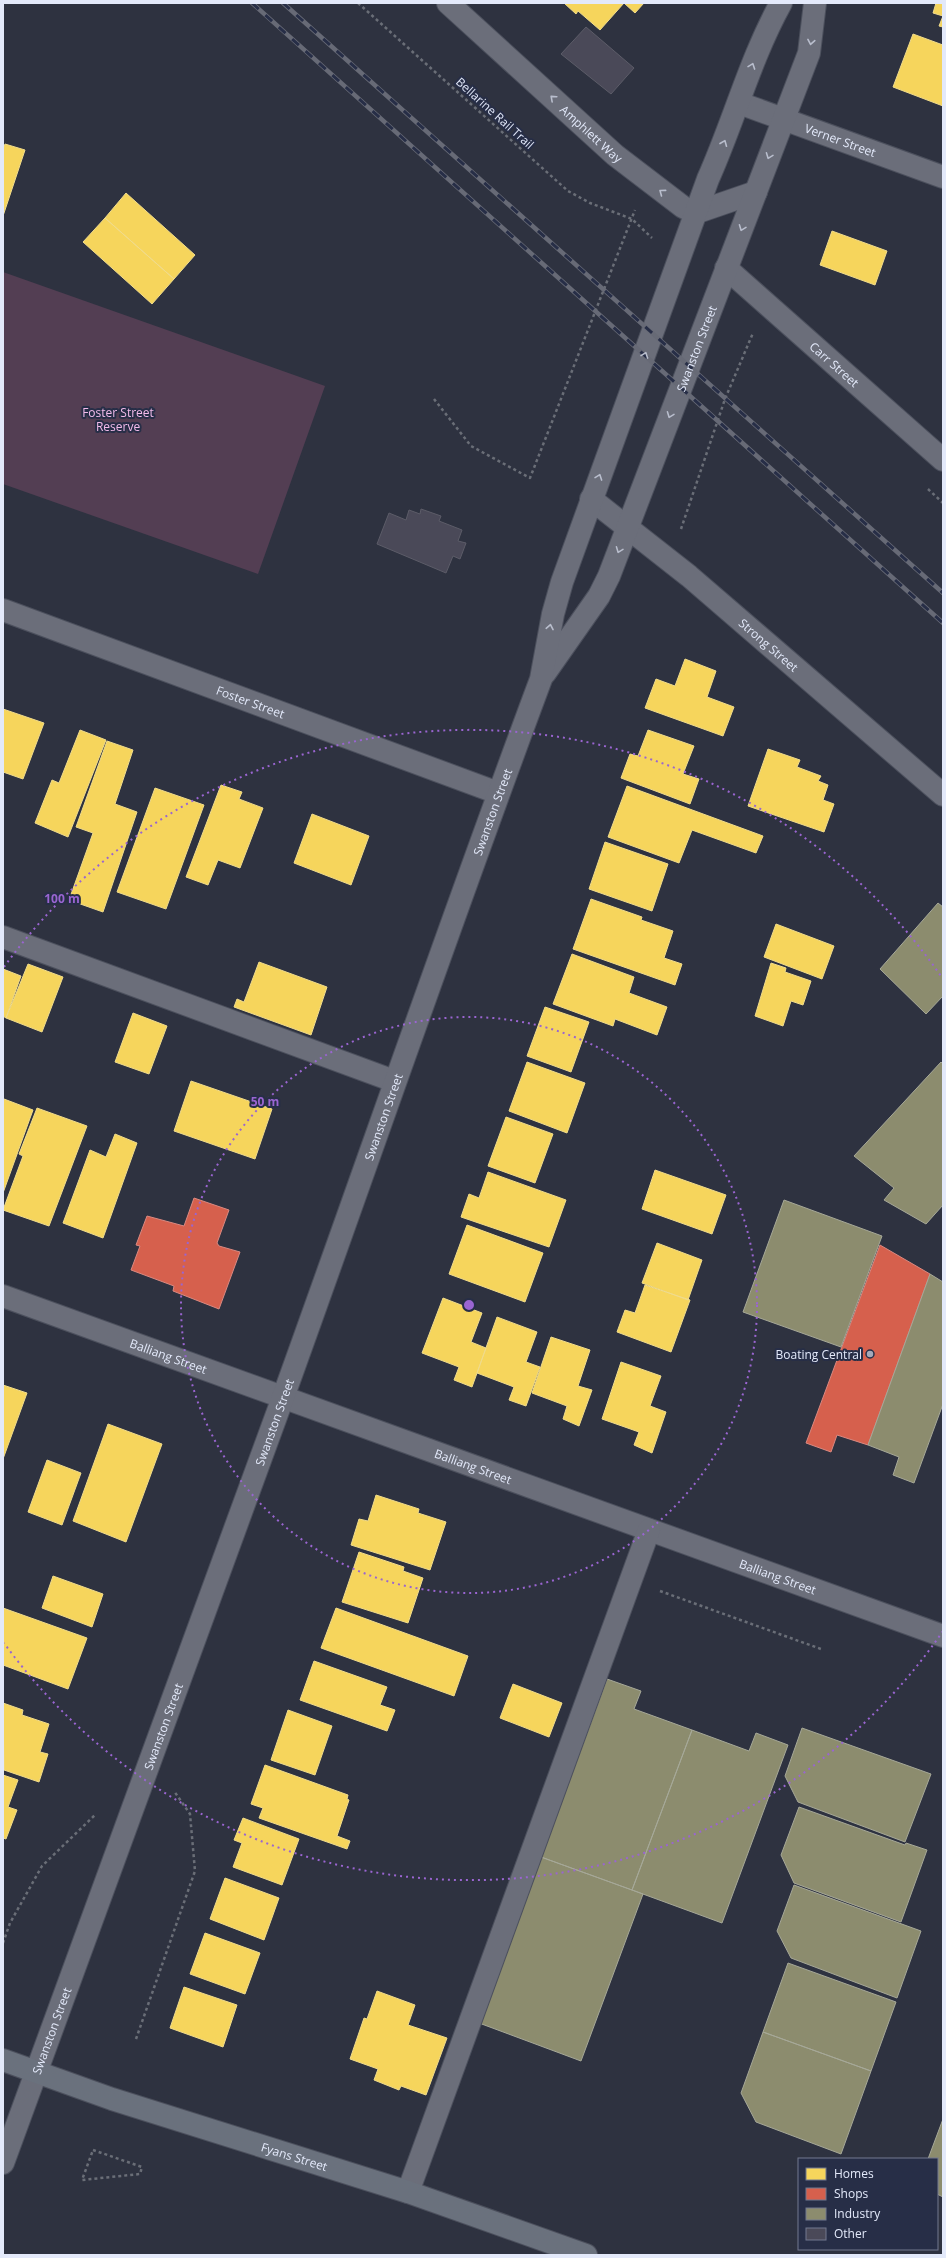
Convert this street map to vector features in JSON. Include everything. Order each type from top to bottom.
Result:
[{"type":"main road","name":"Fyans Street","points":[[3,2060],[112,2099],[408,2192],[586,2255]]},
{"type":"street","name":"Amphlett Way","points":[[448,3],[615,155],[674,201],[695,213]]},
{"type":"street","name":"Swanston Street","points":[[3,2163],[283,1398],[394,1081],[498,793],[541,679],[553,614],[591,499],[695,213],[764,36],[781,3]]},
{"type":"street","name":"Swanston Street","points":[[541,679],[599,596],[609,576],[808,53],[815,3]]},
{"type":"street","name":"Verner Street","points":[[739,103],[943,177]]},
{"type":"street","points":[[695,213],[756,192]]},
{"type":"street","name":"Carr Street","points":[[726,268],[766,301],[943,460]]},
{"type":"street","name":"Strong Street","points":[[591,499],[671,562],[943,795]]},
{"type":"street","name":"Foster Street","points":[[3,610],[498,793]]},
{"type":"street","points":[[3,937],[394,1081]]},
{"type":"street","name":"Balliang Street","points":[[3,1296],[943,1636]]},
{"type":"street","points":[[408,2192],[649,1530]]},
{"type":"path","name":"Bellarine Rail Trail","points":[[358,3],[568,191],[590,203],[632,219],[530,478],[471,446],[434,399]]},
{"type":"path","points":[[671,562],[692,494],[725,400],[766,301]]},
{"type":"path","points":[[631,1581],[821,1649]]},
{"type":"path","points":[[136,2039],[196,1871],[190,1814],[152,1759]]},
{"type":"path","points":[[3,1943],[10,1923],[42,1866],[97,1813]]},
{"type":"path","points":[[93,2150],[142,2167],[140,2174],[82,2180],[93,2150]]},
{"type":"green space","name":"Foster Street Reserve","points":[[3,272],[325,386],[258,574],[3,484]]},
{"type":"building: Homes","points":[[564,3],[624,3],[600,30],[578,11],[576,14]]},
{"type":"building: Homes","points":[[624,3],[644,3],[635,13]]},
{"type":"building: Homes","points":[[936,3],[943,3],[943,16],[933,13]]},
{"type":"building: Homes","points":[[943,16],[943,27],[939,26]]},
{"type":"building: Homes","points":[[913,34],[943,45],[943,106],[893,87]]},
{"type":"building: Homes","points":[[5,144],[25,150],[3,216],[3,149]]},
{"type":"building: Homes","points":[[126,193],[195,255],[174,279],[105,218]]},
{"type":"building: Homes","points":[[105,218],[174,279],[152,304],[83,242]]},
{"type":"building: Homes","points":[[832,231],[887,251],[875,285],[820,265]]},
{"type":"building: Homes","points":[[685,659],[716,671],[707,697],[734,707],[723,736],[645,708],[656,679],[675,686]]},
{"type":"building: Homes","points":[[3,709],[44,723],[23,779],[3,772]]},
{"type":"building: Homes","points":[[80,730],[106,740],[68,837],[35,823],[52,780],[59,783]]},
{"type":"building: Homes","points":[[648,730],[694,746],[683,774],[699,779],[690,804],[621,778],[630,754],[638,756]]},
{"type":"building: Homes","points":[[107,741],[133,750],[115,804],[137,812],[103,912],[69,900],[93,833],[76,827]]},
{"type":"building: Homes","points":[[768,749],[800,760],[797,767],[821,776],[818,781],[828,785],[823,800],[834,804],[824,832],[748,806]]},
{"type":"building: Homes","points":[[221,785],[242,792],[239,799],[263,808],[240,868],[218,860],[208,885],[186,877]]},
{"type":"building: Homes","points":[[627,786],[763,836],[756,853],[692,830],[679,863],[608,837]]},
{"type":"building: Homes","points":[[155,788],[204,805],[166,909],[117,892]]},
{"type":"building: Homes","points":[[312,814],[369,836],[351,885],[294,863]]},
{"type":"building: Homes","points":[[605,842],[668,864],[652,911],[589,889]]},
{"type":"building: Homes","points":[[591,899],[642,917],[641,920],[673,931],[664,958],[682,964],[675,985],[573,949]]},
{"type":"building: Homes","points":[[776,924],[834,946],[822,979],[764,957]]},
{"type":"building: Homes","points":[[572,954],[634,977],[629,993],[667,1007],[657,1035],[615,1019],[613,1026],[553,1004]]},
{"type":"building: Homes","points":[[259,962],[327,987],[311,1035],[234,1007],[237,999],[244,1002]]},
{"type":"building: Homes","points":[[771,963],[786,968],[785,972],[811,981],[803,1005],[791,1001],[783,1026],[755,1016]]},
{"type":"building: Homes","points":[[28,964],[63,977],[42,1032],[6,1018]]},
{"type":"building: Homes","points":[[3,969],[21,976],[6,1018],[3,1016]]},
{"type":"building: Homes","points":[[545,1007],[589,1022],[571,1072],[527,1056]]},
{"type":"building: Homes","points":[[133,1013],[167,1026],[149,1074],[115,1062]]},
{"type":"building: Homes","points":[[527,1062],[585,1083],[567,1133],[509,1111]]},
{"type":"building: Homes","points":[[191,1081],[272,1109],[255,1159],[174,1131]]},
{"type":"building: Homes","points":[[4,1099],[33,1110],[3,1193],[3,1102]]},
{"type":"building: Homes","points":[[37,1108],[87,1126],[49,1226],[3,1210],[23,1156],[19,1154]]},
{"type":"building: Homes","points":[[506,1117],[553,1134],[535,1183],[488,1166]]},
{"type":"building: Homes","points":[[115,1134],[137,1143],[103,1238],[63,1223],[90,1150],[106,1157]]},
{"type":"building: Homes","points":[[655,1170],[726,1195],[712,1234],[642,1209]]},
{"type":"building: Homes","points":[[488,1172],[566,1200],[549,1247],[461,1217],[469,1194],[479,1198]]},
{"type":"building: Homes","points":[[467,1225],[543,1253],[525,1302],[449,1274]]},
{"type":"building: Homes","points":[[657,1243],[702,1260],[688,1300],[642,1283]]},
{"type":"building: Homes","points":[[645,1285],[690,1300],[671,1352],[617,1332],[625,1310],[635,1313]]},
{"type":"building: Homes","points":[[443,1298],[482,1313],[471,1342],[486,1348],[472,1387],[454,1380],[459,1367],[422,1353]]},
{"type":"building: Homes","points":[[497,1317],[537,1332],[526,1362],[540,1367],[526,1406],[509,1400],[514,1387],[477,1373]]},
{"type":"building: Homes","points":[[551,1337],[590,1350],[578,1386],[592,1390],[579,1426],[563,1419],[567,1406],[532,1393]]},
{"type":"building: Homes","points":[[621,1362],[661,1376],[650,1406],[666,1412],[652,1453],[634,1445],[639,1432],[602,1419]]},
{"type":"building: Homes","points":[[3,1385],[27,1393],[3,1459]]},
{"type":"building: Homes","points":[[108,1424],[162,1444],[126,1542],[73,1521]]},
{"type":"building: Homes","points":[[47,1460],[81,1473],[62,1525],[28,1512]]},
{"type":"building: Homes","points":[[376,1495],[419,1509],[418,1513],[446,1522],[430,1570],[351,1545],[359,1519],[368,1521]]},
{"type":"building: Homes","points":[[359,1552],[404,1567],[403,1571],[423,1578],[408,1623],[342,1602]]},
{"type":"building: Homes","points":[[53,1576],[103,1594],[92,1627],[42,1608]]},
{"type":"building: Homes","points":[[3,1608],[87,1638],[68,1689],[3,1665]]},
{"type":"building: Homes","points":[[336,1608],[468,1656],[454,1696],[321,1648]]},
{"type":"building: Homes","points":[[314,1661],[387,1687],[380,1705],[395,1710],[387,1731],[300,1700]]},
{"type":"building: Homes","points":[[513,1684],[562,1703],[549,1737],[500,1718]]},
{"type":"building: Homes","points":[[3,1703],[23,1710],[22,1715],[49,1724],[40,1752],[48,1754],[39,1782],[4,1770]]},
{"type":"building: Homes","points":[[288,1710],[332,1726],[315,1775],[271,1760]]},
{"type":"building: Homes","points":[[265,1765],[348,1795],[347,1799],[349,1800],[337,1836],[350,1841],[347,1849],[259,1818],[263,1808],[251,1804]]},
{"type":"building: Homes","points":[[3,1775],[18,1780],[8,1807],[17,1810],[6,1839],[3,1838]]},
{"type":"building: Homes","points":[[243,1818],[299,1839],[282,1885],[233,1867],[242,1843],[234,1840]]},
{"type":"building: Homes","points":[[225,1878],[279,1898],[264,1940],[210,1919]]},
{"type":"building: Homes","points":[[205,1933],[260,1953],[245,1994],[190,1974]]},
{"type":"building: Homes","points":[[184,1987],[237,2005],[223,2047],[170,2028]]},
{"type":"building: Homes","points":[[377,1991],[415,2005],[408,2025],[447,2038],[426,2095],[401,2086],[399,2090],[374,2080],[378,2069],[350,2059],[364,2018],[367,2019]]},
{"type":"building: Shops","points":[[194,1198],[229,1210],[217,1243],[219,1246],[240,1252],[219,1309],[173,1291],[174,1286],[131,1270],[140,1246],[136,1245],[147,1216],[184,1226]]},
{"type":"building: Shops","name":"Boating Central","points":[[880,1245],[930,1274],[868,1445],[837,1435],[831,1452],[806,1443]]},
{"type":"building: Industry","points":[[938,903],[943,907],[943,996],[926,1014],[880,969]]},
{"type":"building: Industry","points":[[941,1062],[943,1064],[943,1205],[926,1224],[884,1200],[894,1188],[854,1156]]},
{"type":"building: Industry","points":[[784,1200],[882,1236],[841,1347],[743,1312]]},
{"type":"building: Industry","points":[[930,1274],[943,1282],[943,1404],[914,1483],[893,1475],[899,1457],[868,1445]]},
{"type":"building: Industry","points":[[607,1679],[641,1691],[634,1709],[692,1730],[632,1890],[541,1857]]},
{"type":"building: Industry","points":[[802,1728],[931,1774],[905,1842],[798,1802],[785,1776]]},
{"type":"building: Industry","points":[[692,1730],[749,1751],[756,1733],[788,1745],[722,1923],[632,1890]]},
{"type":"building: Industry","points":[[799,1807],[905,1845],[906,1843],[927,1850],[901,1922],[794,1883],[781,1855]]},
{"type":"building: Industry","points":[[541,1857],[643,1894],[581,2061],[479,2023]]},
{"type":"building: Industry","points":[[794,1885],[921,1931],[897,1998],[791,1958],[777,1931]]},
{"type":"building: Industry","points":[[788,1963],[896,2002],[871,2071],[763,2032]]},
{"type":"building: Industry","points":[[763,2032],[871,2071],[841,2154],[756,2122],[741,2093]]},
{"type":"building: Industry","points":[[943,2119],[943,2197],[938,2194],[938,2158],[928,2158]]},
{"type":"building: Other","points":[[586,27],[634,68],[611,94],[561,54]]},
{"type":"building: Other","points":[[421,509],[441,516],[439,521],[462,530],[458,541],[466,543],[460,559],[453,556],[446,573],[377,544],[389,513],[406,520],[409,510],[420,514]]},
{"type":"railway","points":[[252,3],[943,623]]},
{"type":"railway","points":[[283,3],[943,593]]},
{"type":"place","name":"Boating Central","points":[[870,1354]]}]
